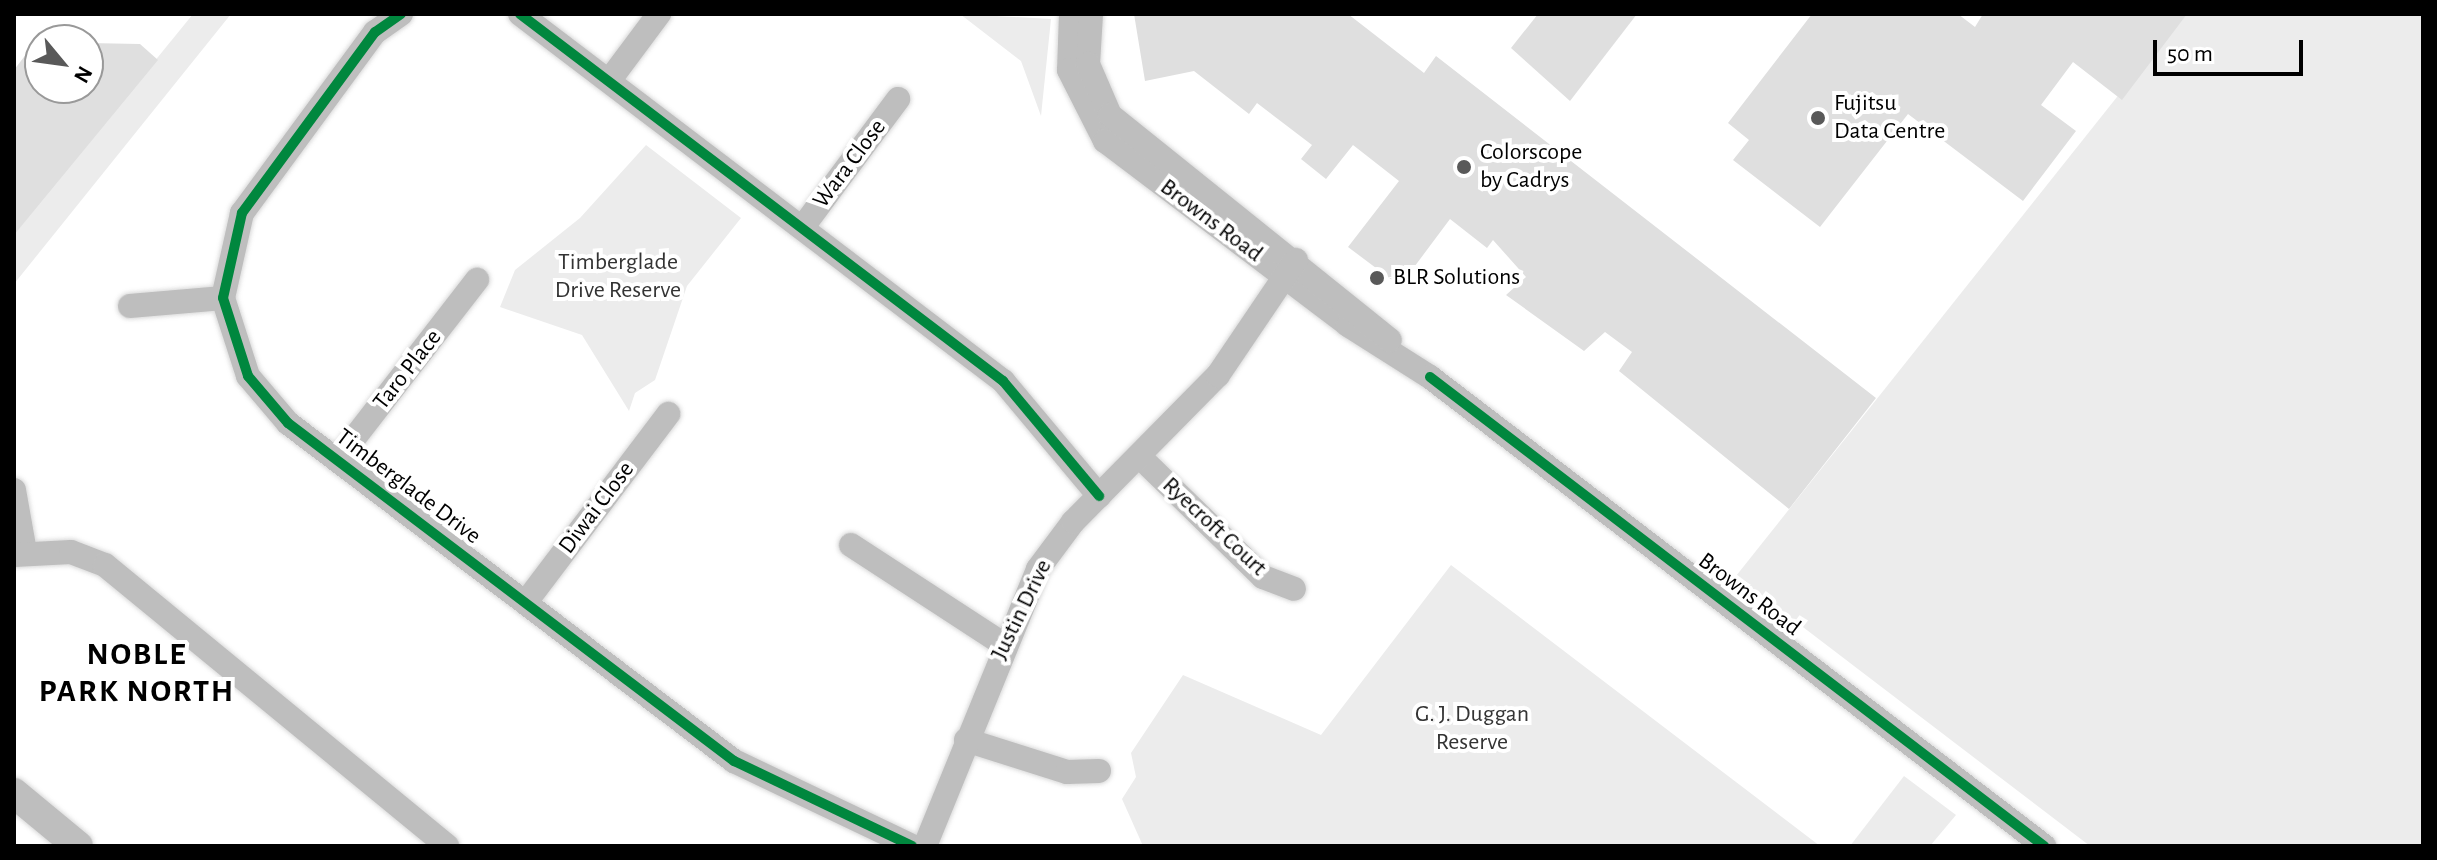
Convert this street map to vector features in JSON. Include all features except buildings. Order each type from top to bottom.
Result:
[{"type":"main road","points":[[14,793],[68,843]]},
{"type":"street","name":"Timberglade Drive","points":[[401,14],[375,32],[252,195],[231,245],[223,298],[248,376],[288,423],[734,761],[912,846]]},
{"type":"street","points":[[520,14],[1016,393],[1099,496]]},
{"type":"street","points":[[609,81],[659,14]]},
{"type":"street","name":"Browns Road","points":[[1071,14],[1069,70],[1105,141],[1297,274]]},
{"type":"street","name":"Browns Road","points":[[1091,14],[1088,64],[1110,115],[1297,274],[2044,846]]},
{"type":"street","name":"Wara Close","points":[[802,228],[898,99]]},
{"type":"street","name":"Justin Drive","points":[[925,846],[1003,644],[1038,569],[1099,496],[1247,337],[1297,274]]},
{"type":"street","name":"Taro Place","points":[[338,459],[477,280]]},
{"type":"street","points":[[130,306],[223,298]]},
{"type":"street","name":"Diwai Close","points":[[526,602],[668,414]]},
{"type":"street","name":"Ryecroft Court","points":[[1139,456],[1263,577],[1294,589]]},
{"type":"street","points":[[14,490],[20,554],[71,552],[105,565],[447,846]]},
{"type":"street","points":[[851,545],[1003,644]]},
{"type":"street","points":[[966,740],[1067,772],[1099,771]]},
{"type":"green space","points":[[193,14],[231,14],[14,284],[14,234]]},
{"type":"green space","points":[[960,14],[1051,19],[1041,116],[1021,61]]},
{"type":"green space","points":[[2183,14],[2423,14],[2423,846],[2090,846],[1736,576]]},
{"type":"green space","name":"Timberglade Drive Reserve","points":[[646,145],[741,218],[687,286],[655,380],[635,393],[629,411],[582,335],[500,307],[515,270],[580,218]]},
{"type":"green space","name":"G. J. Duggan Reserve","points":[[1451,565],[1820,846],[1143,846],[1122,799],[1136,777],[1131,753],[1183,675],[1321,735]]},
{"type":"green space","points":[[1904,776],[1956,815],[1930,846],[1850,846]]},
{"type":"cycle path","points":[[401,14],[375,32],[242,213],[223,298],[248,376],[288,423],[734,761],[912,846]]},
{"type":"cycle path","points":[[520,14],[1003,381],[1099,496]]},
{"type":"cycle path","points":[[1430,377],[2044,846]]},
{"type":"place","name":"Fujitsu Data Centre","points":[[1818,118]]},
{"type":"place","name":"Colorscope by Cadrys","points":[[1464,167]]},
{"type":"place","name":"BLR Solutions","points":[[1377,278]]},
{"type":"district","name":"NOBLE PARK NORTH","points":[[137,674]]}]
